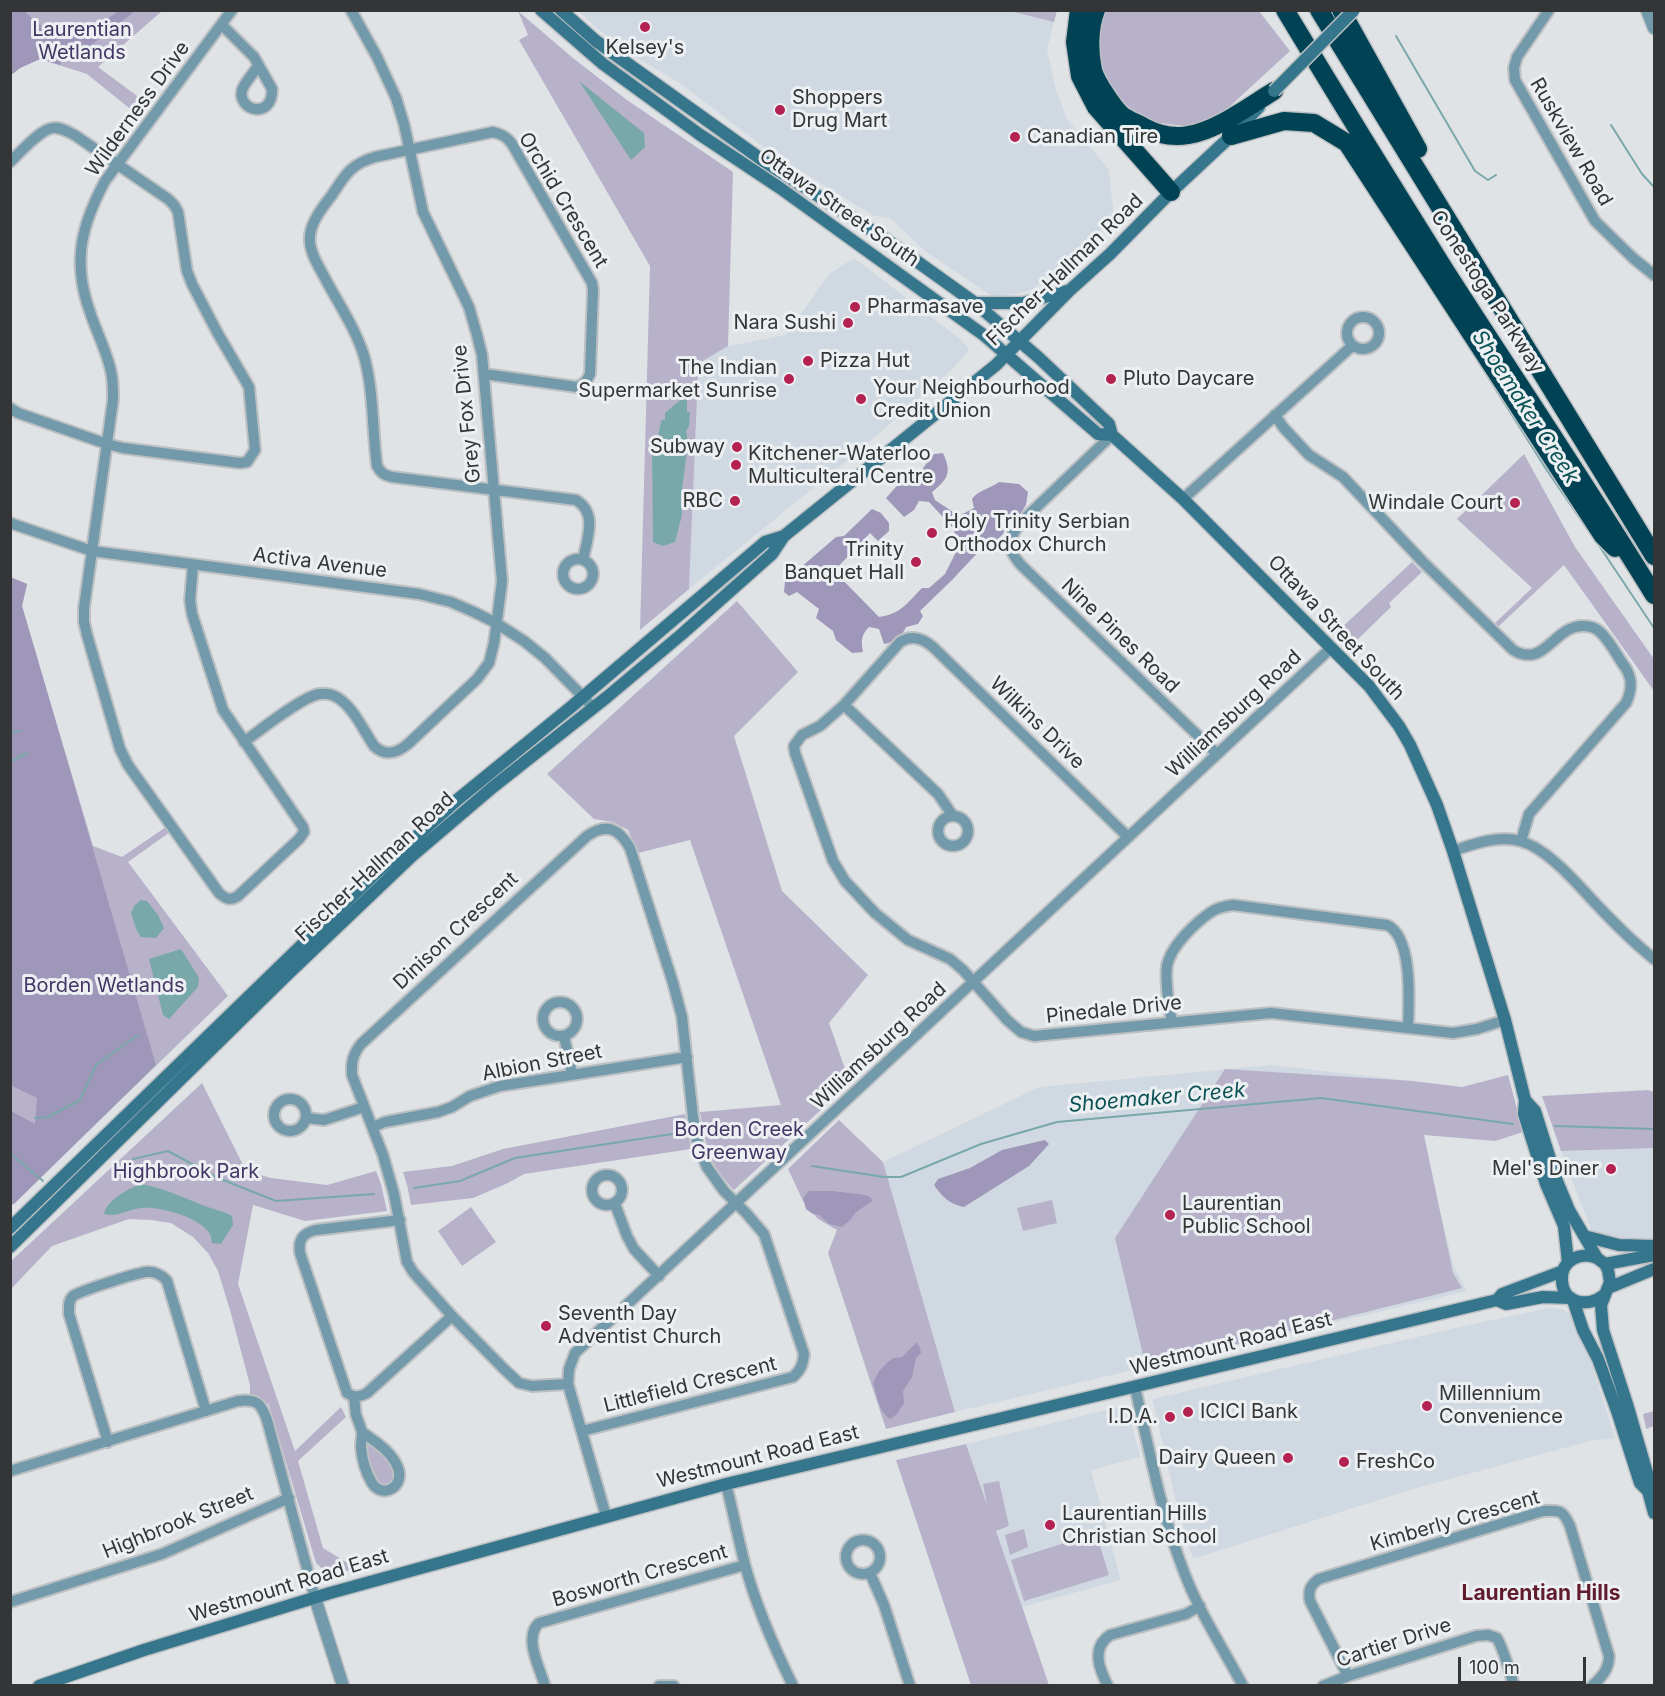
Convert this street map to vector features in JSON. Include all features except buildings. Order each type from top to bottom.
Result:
[{"type":"highway","points":[[1080,10],[1075,42],[1080,76],[1096,107],[1168,196]]},
{"type":"highway","points":[[1096,10],[1092,21],[1091,38],[1094,71],[1109,100],[1122,116],[1149,130],[1173,136],[1206,131],[1274,91]]},
{"type":"highway","points":[[1271,10],[1334,105],[1354,124]]},
{"type":"highway","name":"Conestoga Parkway","points":[[1285,10],[1354,124],[1654,595]]},
{"type":"highway","name":"Conestoga Parkway","points":[[1319,10],[1654,556]]},
{"type":"highway","points":[[1341,10],[1456,217],[1464,244]]},
{"type":"highway","points":[[1231,136],[1284,121],[1314,123],[1347,143],[1603,536],[1644,578]]},
{"type":"main road","name":"Ottawa Street South","points":[[541,10],[603,64],[985,336],[1098,434],[1112,435]]},
{"type":"main road","name":"Ottawa Street South","points":[[561,10],[596,41],[765,162],[887,240],[975,303],[1038,357],[1109,424],[1112,435],[1183,499],[1369,686],[1399,726],[1437,805],[1505,1020],[1525,1100]]},
{"type":"main road","name":"Fischer-Hallman Road","points":[[10,1247],[412,856],[493,787],[608,697],[772,554],[784,536],[1020,342],[1231,136],[1354,10]]},
{"type":"main road","points":[[975,303],[1023,303],[1071,290]]},
{"type":"main road","name":"Fischer-Hallman Road","points":[[10,1228],[375,874],[457,800],[583,697],[765,542],[784,536]]},
{"type":"main road","points":[[1525,1100],[1524,1114],[1546,1184],[1564,1226],[1561,1269],[1564,1291],[1580,1303],[1593,1302],[1606,1292],[1654,1269]]},
{"type":"main road","points":[[1525,1100],[1535,1111],[1557,1181],[1569,1210],[1610,1276],[1601,1305],[1603,1329],[1649,1480],[1648,1491],[1654,1513]]},
{"type":"main road","points":[[1561,1269],[1559,1262],[1564,1226]]},
{"type":"main road","points":[[1584,1236],[1619,1245],[1654,1246]]},
{"type":"main road","points":[[1572,1299],[1543,1297],[1506,1304],[1497,1300],[1502,1294],[1561,1269],[1579,1256],[1592,1256],[1601,1261],[1654,1254]]},
{"type":"main road","points":[[1572,1299],[1583,1330],[1598,1359],[1640,1483],[1648,1491]]},
{"type":"main road","name":"Westmount Road East","points":[[39,1686],[144,1650],[315,1598],[726,1484],[1497,1300]]},
{"type":"street","name":"Wilderness Drive","points":[[232,10],[105,181],[86,220],[81,248],[82,284],[113,379],[113,400],[84,621],[120,749],[128,765],[219,893],[230,899],[238,896],[300,839],[304,832],[301,823],[244,742]]},
{"type":"street","name":"Grey Fox Drive","points":[[244,742],[302,701],[319,694],[327,694],[335,696],[348,706],[374,746],[380,751],[391,753],[398,751],[477,679],[489,663],[494,643],[502,581],[482,355],[470,307],[423,212],[410,149],[396,98],[351,10]]},
{"type":"street","name":"Ruskview Road","points":[[1549,10],[1517,57],[1514,68],[1515,80],[1595,221],[1654,275]]},
{"type":"street","points":[[1647,10],[1654,28]]},
{"type":"street","points":[[222,25],[250,52],[258,66]]},
{"type":"street","points":[[10,162],[41,133],[54,127],[63,129],[76,135],[174,205],[178,212],[187,271],[192,284],[249,387],[255,450],[247,462],[240,463],[123,448],[10,408]]},
{"type":"street","name":"Orchid Crescent","points":[[410,149],[493,132],[508,137],[592,283],[590,374],[582,385],[569,387],[484,374]]},
{"type":"street","points":[[410,149],[365,160],[349,170],[318,214],[310,236],[313,255],[364,357],[370,384],[377,466],[385,475],[392,477],[576,500],[587,508],[589,516],[589,533],[583,560]]},
{"type":"street","points":[[1183,499],[1352,346]]},
{"type":"street","points":[[1275,415],[1310,456],[1342,477],[1423,562],[1514,650],[1520,654],[1539,653],[1562,633],[1576,626],[1586,626],[1601,633],[1629,674],[1631,688],[1626,703],[1529,814],[1521,841]]},
{"type":"street","name":"Nine Pines Road","points":[[1112,435],[1020,523],[1010,541],[1010,549],[1021,565],[1217,754]]},
{"type":"street","name":"Activa Avenue","points":[[10,522],[92,551],[419,594],[452,602],[496,623],[524,641],[545,658],[594,707]]},
{"type":"street","points":[[193,565],[190,600],[192,614],[223,710],[244,742]]},
{"type":"street","name":"Pinedale Drive","points":[[918,638],[905,639],[900,642],[844,705],[820,726],[797,740],[794,746],[795,753],[833,861],[845,881],[908,940],[950,959],[963,970],[1007,1020],[1021,1032],[1034,1036],[1270,1013],[1454,1033],[1478,1029],[1505,1020]]},
{"type":"street","name":"Wilkins Drive","points":[[918,638],[925,640],[934,648],[1128,837]]},
{"type":"street","name":"Williamsburg Road","points":[[606,1516],[568,1384],[567,1375],[575,1353],[1331,648]]},
{"type":"street","points":[[844,705],[938,794],[953,816]]},
{"type":"street","name":"Dinison Crescent","points":[[568,1384],[532,1386],[519,1383],[452,1316],[413,1272],[407,1262],[383,1155],[352,1075],[351,1065],[352,1058],[361,1044],[595,830],[602,828],[617,832],[624,837],[630,848],[682,1017],[698,1145],[707,1167],[724,1191],[736,1203]]},
{"type":"street","points":[[1453,850],[1505,839],[1521,841],[1534,847],[1551,859],[1654,959]]},
{"type":"street","points":[[1172,1022],[1167,966],[1174,948],[1212,912],[1233,905],[1387,925],[1394,928],[1399,934],[1407,963],[1408,1028]]},
{"type":"street","points":[[564,1036],[572,1074]]},
{"type":"street","name":"Albion Street","points":[[373,1127],[386,1122],[438,1112],[485,1090],[687,1057]]},
{"type":"street","points":[[306,1118],[324,1120],[364,1107]]},
{"type":"street","name":"Littlefield Crescent","points":[[582,1431],[785,1380],[793,1377],[800,1370],[804,1354],[802,1345],[764,1234],[736,1203]]},
{"type":"street","points":[[615,1204],[634,1249],[659,1276]]},
{"type":"street","points":[[399,1220],[316,1230],[304,1234],[301,1239],[300,1253],[347,1393],[354,1397],[367,1393],[452,1316]]},
{"type":"street","points":[[108,1442],[69,1314],[69,1305],[71,1298],[81,1292],[147,1271],[163,1276],[167,1281],[206,1411]]},
{"type":"street","points":[[1135,1387],[1168,1523],[1184,1572],[1243,1686]]},
{"type":"street","points":[[354,1397],[356,1414],[362,1432],[363,1458],[372,1483],[381,1491],[391,1490],[398,1484],[399,1470],[390,1454],[362,1432]]},
{"type":"street","points":[[11,1471],[238,1401],[249,1400],[260,1405],[267,1420],[315,1598],[343,1686]]},
{"type":"street","points":[[726,1484],[756,1601],[793,1686]]},
{"type":"street","name":"Highbrook Street","points":[[10,1602],[162,1554],[289,1498]]},
{"type":"street","name":"Kimberly Crescent","points":[[1348,1676],[1310,1601],[1309,1588],[1313,1583],[1544,1511],[1555,1510],[1561,1511],[1566,1516],[1570,1526],[1609,1656],[1609,1665],[1592,1686]]},
{"type":"street","name":"Bosworth Crescent","points":[[545,1686],[532,1642],[532,1633],[539,1623],[745,1565]]},
{"type":"street","points":[[870,1573],[884,1605],[910,1686]]},
{"type":"street","points":[[1108,1686],[1098,1664],[1099,1647],[1104,1640],[1110,1635],[1186,1614],[1200,1606]]},
{"type":"street","name":"Cartier Drive","points":[[1323,1686],[1476,1636],[1488,1635],[1499,1641],[1514,1686]]},
{"type":"street","points":[[659,1686],[674,1686]]},
{"type":"shaded area","points":[[1010,10],[1054,22],[1047,50],[1056,90],[1067,119],[1109,170],[1114,219],[1033,289],[993,297],[925,251],[891,219],[872,215],[769,151],[678,82],[636,57],[578,11]]},
{"type":"shaded area","points":[[854,258],[959,338],[968,347],[968,352],[950,371],[866,445],[689,589],[698,375],[701,362],[728,346],[786,335],[829,274]]},
{"type":"shaded area","name":"Laurentian Public School","points":[[1271,1065],[1413,1081],[1426,1155],[1454,1267],[1467,1291],[955,1412],[883,1162],[1039,1087]]},
{"type":"shaded area","points":[[1654,1148],[1654,1243],[1596,1243],[1561,1151]]},
{"type":"shaded area","points":[[1549,1308],[1564,1310],[1577,1317],[1615,1438],[1590,1441],[1413,1489],[1193,1559],[1176,1501],[1152,1399]]},
{"type":"shaded area","name":"Laurentian Hills Christian School","points":[[1127,1405],[1140,1457],[1091,1470],[1121,1580],[1022,1607],[966,1444]]},
{"type":"green space","points":[[11,10],[24,11],[51,31],[65,35],[84,36],[118,11],[135,11],[77,56],[67,49],[60,65],[40,59],[11,75]]},
{"type":"green space","points":[[1057,10],[1054,22],[1010,11]]},
{"type":"green space","points":[[1103,10],[1259,11],[1290,51],[1216,119],[1185,126],[1153,122],[1119,101],[1098,60]]},
{"type":"green space","name":"Laurentian Wetlands","points":[[11,11],[162,11],[98,67],[148,104],[139,116],[87,74],[40,59],[11,75]]},
{"type":"green space","points":[[518,11],[627,100],[733,172],[728,346],[701,362],[698,375],[689,589],[640,630],[650,266],[519,40],[528,35]]},
{"type":"green space","points":[[943,453],[947,475],[932,492],[935,500],[959,516],[974,508],[972,499],[974,496],[999,482],[1019,484],[1028,492],[1026,505],[1021,513],[1007,524],[1003,534],[997,540],[983,547],[920,611],[923,616],[918,624],[906,627],[897,639],[884,644],[879,629],[869,627],[862,638],[863,652],[852,653],[836,640],[833,631],[816,618],[819,609],[797,592],[789,596],[784,592],[785,581],[836,537],[844,536],[872,509],[881,513],[889,523],[889,531],[878,541],[870,533],[834,571],[879,617],[893,613],[908,603],[922,588],[929,588],[945,574],[955,554],[953,551],[956,545],[961,542],[957,539],[953,528],[929,502],[919,501],[914,510],[904,517],[886,498],[904,478],[912,474],[916,483],[923,483],[923,468],[934,454]]},
{"type":"green space","points":[[1524,454],[1575,547],[1654,659],[1654,691],[1564,565],[1499,626],[1495,623],[1532,588],[1457,519]]},
{"type":"green space","points":[[1412,562],[1422,572],[1389,603],[1391,607],[1352,645],[1337,632]]},
{"type":"green space","name":"Borden Wetlands","points":[[10,577],[27,584],[22,606],[93,846],[122,857],[166,827],[170,832],[128,862],[228,996],[11,1206]]},
{"type":"green space","name":"Borden Wetlands","points":[[10,577],[27,584],[22,606],[156,1065],[14,1204],[10,1203],[11,1111],[35,1124],[37,1098],[10,1085]]},
{"type":"green space","points":[[737,601],[798,672],[734,736],[782,891],[868,975],[829,1023],[850,1083],[734,1190],[718,1171],[709,1154],[700,1112],[781,1105],[690,840],[638,853],[628,830],[613,822],[594,819],[547,774]]},
{"type":"green space","points":[[1225,1069],[1413,1081],[1462,1087],[1508,1075],[1523,1132],[1495,1141],[1424,1135],[1453,1273],[1462,1288],[1146,1367],[1115,1238]]},
{"type":"green space","name":"Highbrook Park","points":[[202,1083],[246,1171],[271,1178],[327,1185],[376,1171],[381,1184],[387,1211],[305,1221],[253,1205],[238,1284],[295,1451],[341,1407],[346,1417],[298,1461],[323,1548],[356,1568],[330,1576],[316,1563],[269,1405],[250,1394],[250,1385],[218,1271],[208,1253],[193,1237],[171,1223],[129,1219],[52,1246],[11,1289],[11,1261]]},
{"type":"green space","points":[[1648,1090],[1654,1092],[1654,1148],[1561,1151],[1542,1096]]},
{"type":"green space","name":"Borden Creek Greenway","points":[[685,1114],[691,1149],[524,1174],[473,1198],[411,1205],[403,1172],[452,1166],[503,1149]]},
{"type":"green space","points":[[839,1120],[883,1162],[955,1412],[886,1429],[828,1253],[837,1230],[818,1219],[803,1201],[788,1169]]},
{"type":"green space","points":[[1045,1140],[1049,1144],[1029,1166],[964,1207],[947,1199],[934,1185],[938,1179],[970,1168],[1002,1150]]},
{"type":"green space","points":[[809,1191],[866,1195],[872,1201],[855,1213],[842,1227],[829,1224],[819,1215],[806,1209],[803,1198]]},
{"type":"green space","points":[[1052,1200],[1057,1223],[1023,1231],[1017,1208]]},
{"type":"green space","points":[[471,1207],[496,1242],[462,1266],[438,1231]]},
{"type":"green space","points":[[917,1342],[921,1353],[916,1358],[912,1377],[903,1391],[904,1403],[897,1414],[890,1419],[881,1408],[873,1383],[879,1371],[888,1362],[902,1357]]},
{"type":"green space","points":[[1654,1411],[1654,1426],[1646,1429],[1643,1414]]},
{"type":"green space","points":[[372,1443],[395,1467],[397,1475],[384,1485],[376,1477],[366,1448]]},
{"type":"green space","points":[[966,1444],[987,1505],[983,1484],[999,1481],[1009,1526],[996,1531],[1049,1685],[971,1685],[896,1460]]},
{"type":"green space","points":[[1024,1529],[1028,1547],[1010,1555],[1005,1535]]},
{"type":"green space","points":[[1096,1533],[1109,1575],[1024,1601],[1011,1560]]},
{"type":"water","points":[[579,81],[644,133],[645,147],[631,160]]},
{"type":"water","points":[[685,396],[687,411],[690,413],[689,426],[686,431],[688,442],[681,497],[682,515],[675,542],[663,546],[653,542],[652,443],[657,442],[665,413]]},
{"type":"water","points":[[141,900],[147,901],[158,915],[164,928],[156,938],[141,937],[137,931],[131,913],[134,906]]},
{"type":"water","points":[[181,949],[199,978],[198,987],[169,1019],[163,1015],[149,959]]},
{"type":"water","points":[[141,1184],[226,1213],[232,1216],[233,1225],[221,1244],[212,1243],[210,1234],[198,1222],[168,1211],[141,1208],[113,1215],[104,1214],[113,1200]]},
{"type":"waterway","points":[[1396,36],[1475,171],[1488,180],[1496,175]]},
{"type":"waterway","points":[[1611,125],[1642,174],[1654,187]]},
{"type":"waterway","name":"Shoemaker Creek","points":[[1374,201],[1383,214]]},
{"type":"waterway","name":"Shoemaker Creek","points":[[1447,312],[1546,469],[1592,536]]},
{"type":"waterway","name":"Shoemaker Creek","points":[[1596,541],[1654,628]]},
{"type":"waterway","points":[[10,733],[20,731]]},
{"type":"waterway","points":[[10,762],[27,753]]},
{"type":"waterway","points":[[35,1118],[48,1117],[80,1100],[96,1065],[138,1035]]},
{"type":"waterway","name":"Shoemaker Creek","points":[[812,1166],[884,1177],[901,1177],[981,1144],[1057,1122],[1321,1098],[1513,1124]]},
{"type":"waterway","name":"Shoemaker Creek","points":[[1555,1126],[1654,1129]]},
{"type":"waterway","name":"Shoemaker Creek","points":[[414,1188],[460,1181],[515,1158],[672,1134]]},
{"type":"waterway","name":"Shoemaker Creek","points":[[133,1159],[168,1151],[218,1178],[276,1201],[374,1194]]},
{"type":"waterway","name":"Shoemaker Creek","points":[[10,1153],[43,1181]]},
{"type":"place","name":"Kelsey's","points":[[645,27]]},
{"type":"place","name":"Shoppers Drug Mart","points":[[780,110]]},
{"type":"place","name":"Canadian Tire","points":[[1015,137]]},
{"type":"place","name":"Pharmasave","points":[[855,307]]},
{"type":"place","name":"Nara Sushi","points":[[848,323]]},
{"type":"place","name":"Pizza Hut","points":[[808,361]]},
{"type":"place","name":"The Indian Supermarket Sunrise","points":[[789,379]]},
{"type":"place","name":"Pluto Daycare","points":[[1111,379]]},
{"type":"place","name":"Your Neighbourhood Credit Union","points":[[861,399]]},
{"type":"place","name":"Subway","points":[[737,447]]},
{"type":"place","name":"Kitchener-Waterloo Multiculteral Centre","points":[[736,465]]},
{"type":"place","name":"RBC","points":[[735,501]]},
{"type":"place","name":"Windale Court","points":[[1515,503]]},
{"type":"place","name":"Holy Trinity Serbian Orthodox Church","points":[[932,533]]},
{"type":"place","name":"Trinity Banquet Hall","points":[[916,562]]},
{"type":"place","name":"Mel's Diner","points":[[1611,1169]]},
{"type":"place","name":"Laurentian Public School","points":[[1170,1215]]},
{"type":"place","name":"Seventh Day Adventist Church","points":[[546,1326]]},
{"type":"place","name":"Millennium Convenience","points":[[1427,1406]]},
{"type":"place","name":"ICICI Bank","points":[[1188,1412]]},
{"type":"place","name":"I.D.A.","points":[[1170,1417]]},
{"type":"place","name":"Dairy Queen","points":[[1288,1458]]},
{"type":"place","name":"FreshCo","points":[[1344,1462]]},
{"type":"place","name":"Laurentian Hills Christian School","points":[[1050,1525]]},
{"type":"district","name":"Laurentian Hills","points":[[1541,1594]]}]
